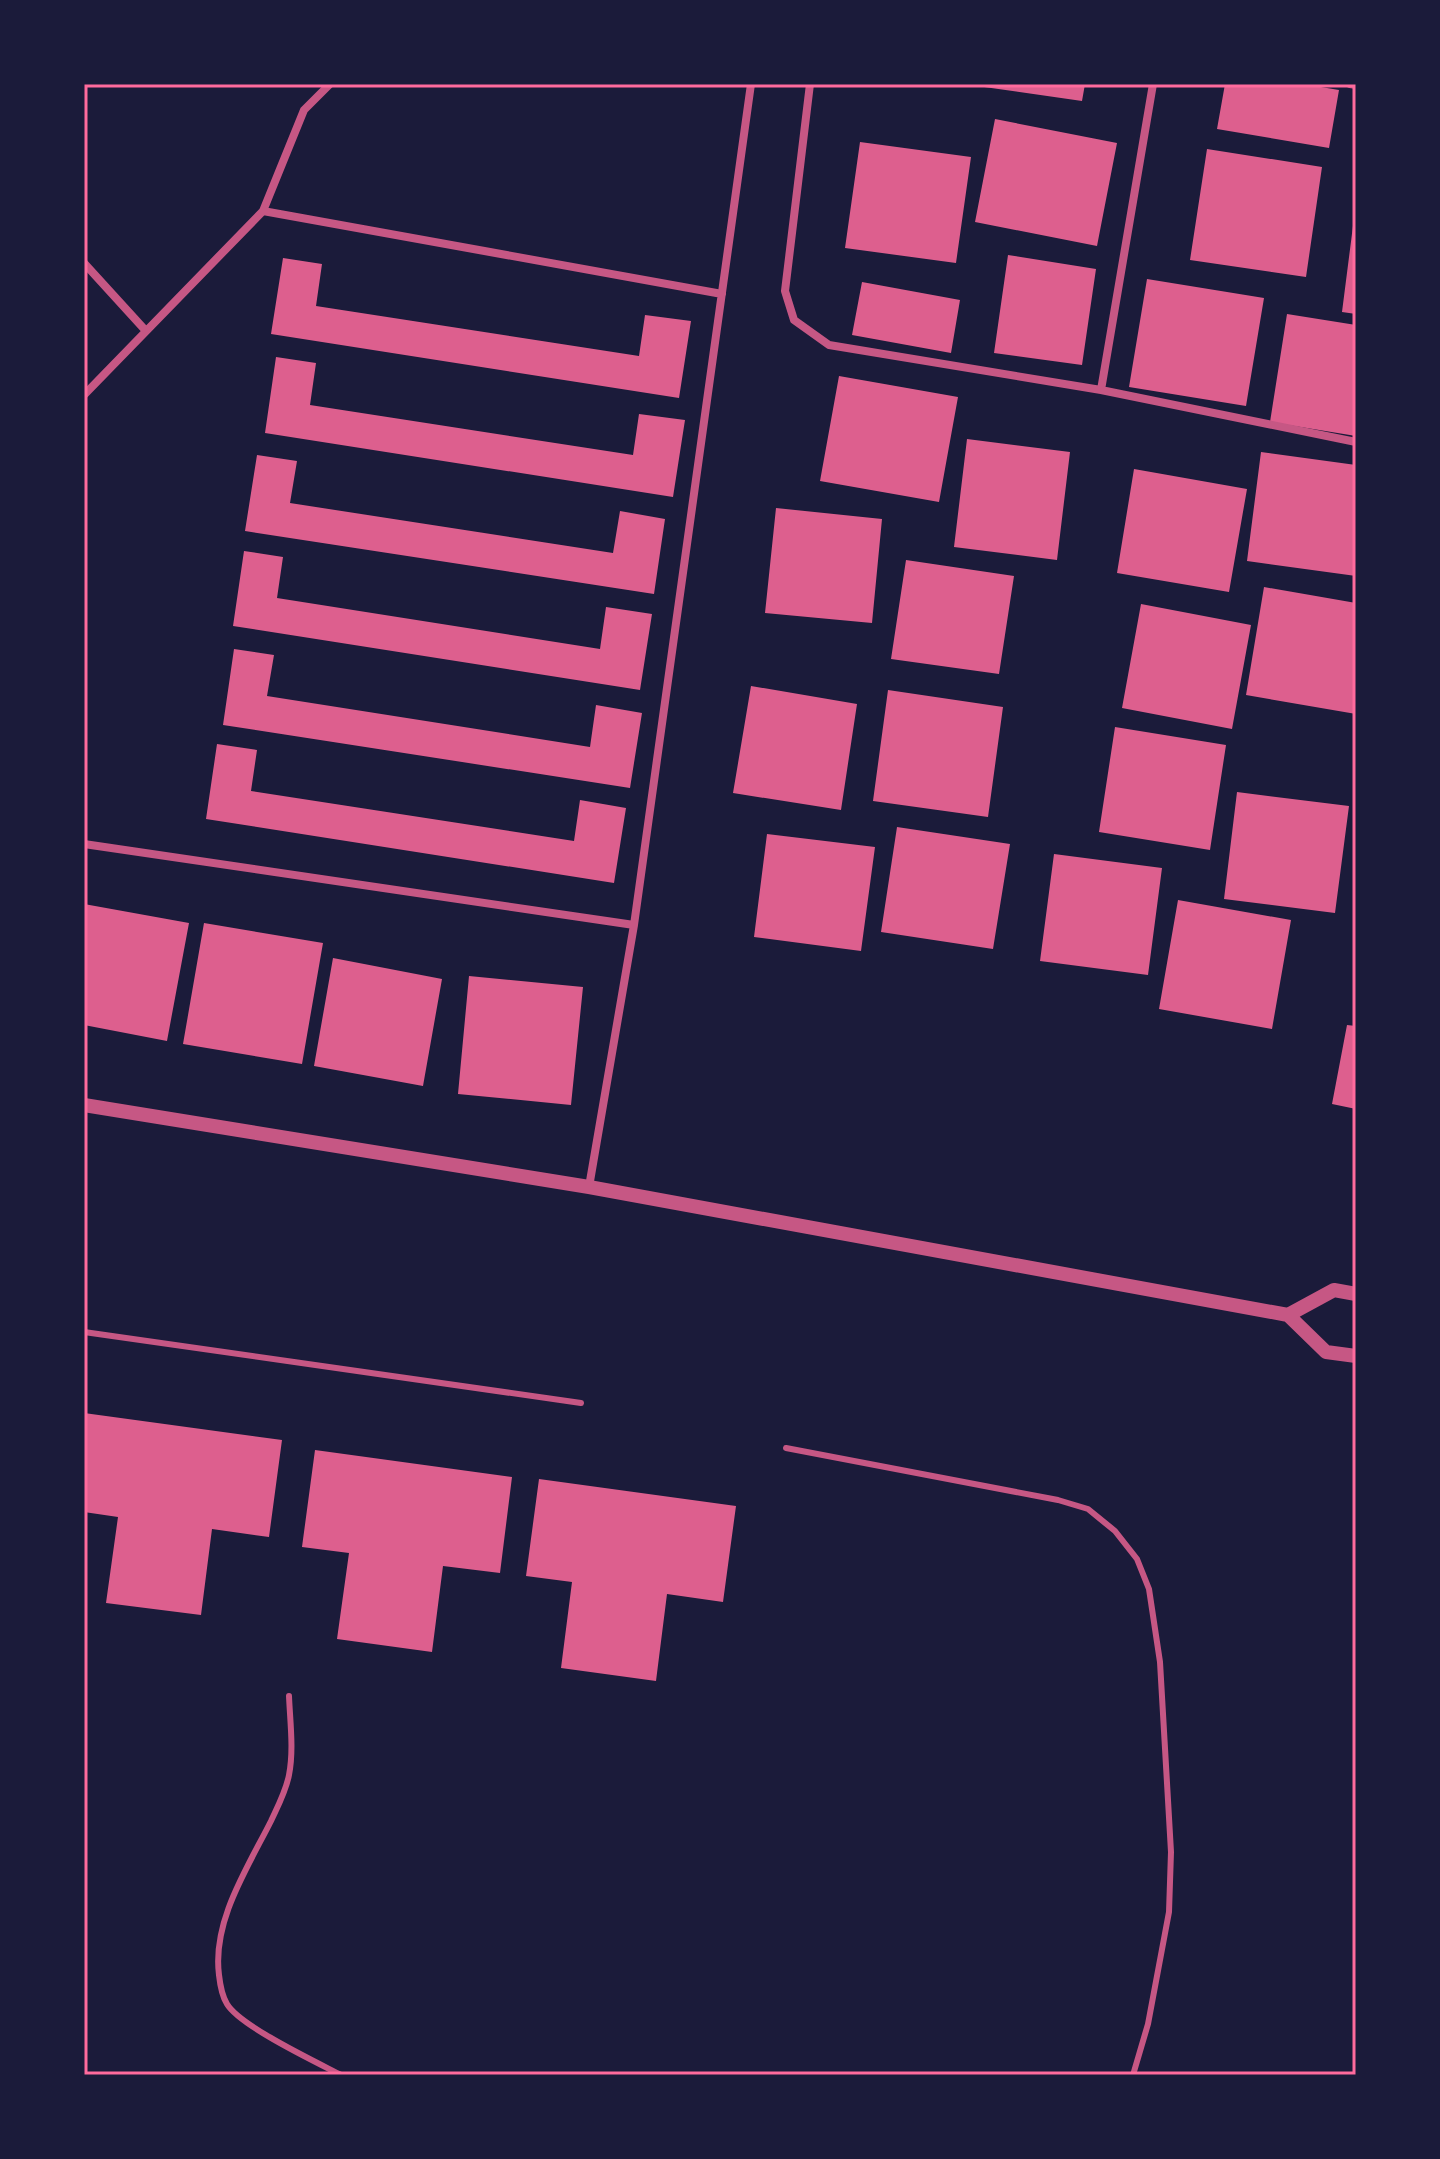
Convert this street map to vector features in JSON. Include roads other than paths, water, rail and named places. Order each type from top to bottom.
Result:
[{"type":"street","points":[[84,395],[263,211],[304,110],[330,84]]},
{"type":"street","points":[[589,1187],[634,925],[751,84]]},
{"type":"street","points":[[810,84],[785,291],[794,320],[829,345],[1101,390],[1356,442]]},
{"type":"street","points":[[1101,390],[1153,84]]},
{"type":"street","points":[[263,211],[722,294]]},
{"type":"street","points":[[84,263],[146,331]]},
{"type":"street","points":[[84,844],[634,925]]},
{"type":"street","points":[[84,1105],[589,1187],[1288,1315],[1326,1352],[1356,1356]]},
{"type":"street","points":[[1288,1315],[1334,1290],[1356,1294]]},
{"type":"lane","points":[[84,1332],[581,1403]]},
{"type":"lane","points":[[786,1448],[1058,1500],[1088,1509],[1115,1531],[1137,1559],[1149,1589],[1160,1662],[1171,1852],[1169,1912],[1148,2024],[1133,2075]]},
{"type":"lane","points":[[289,1696],[289,1774],[283,1795],[234,1898],[219,1939],[217,1962],[220,1984],[227,2005],[247,2023],[341,2075]]}]
